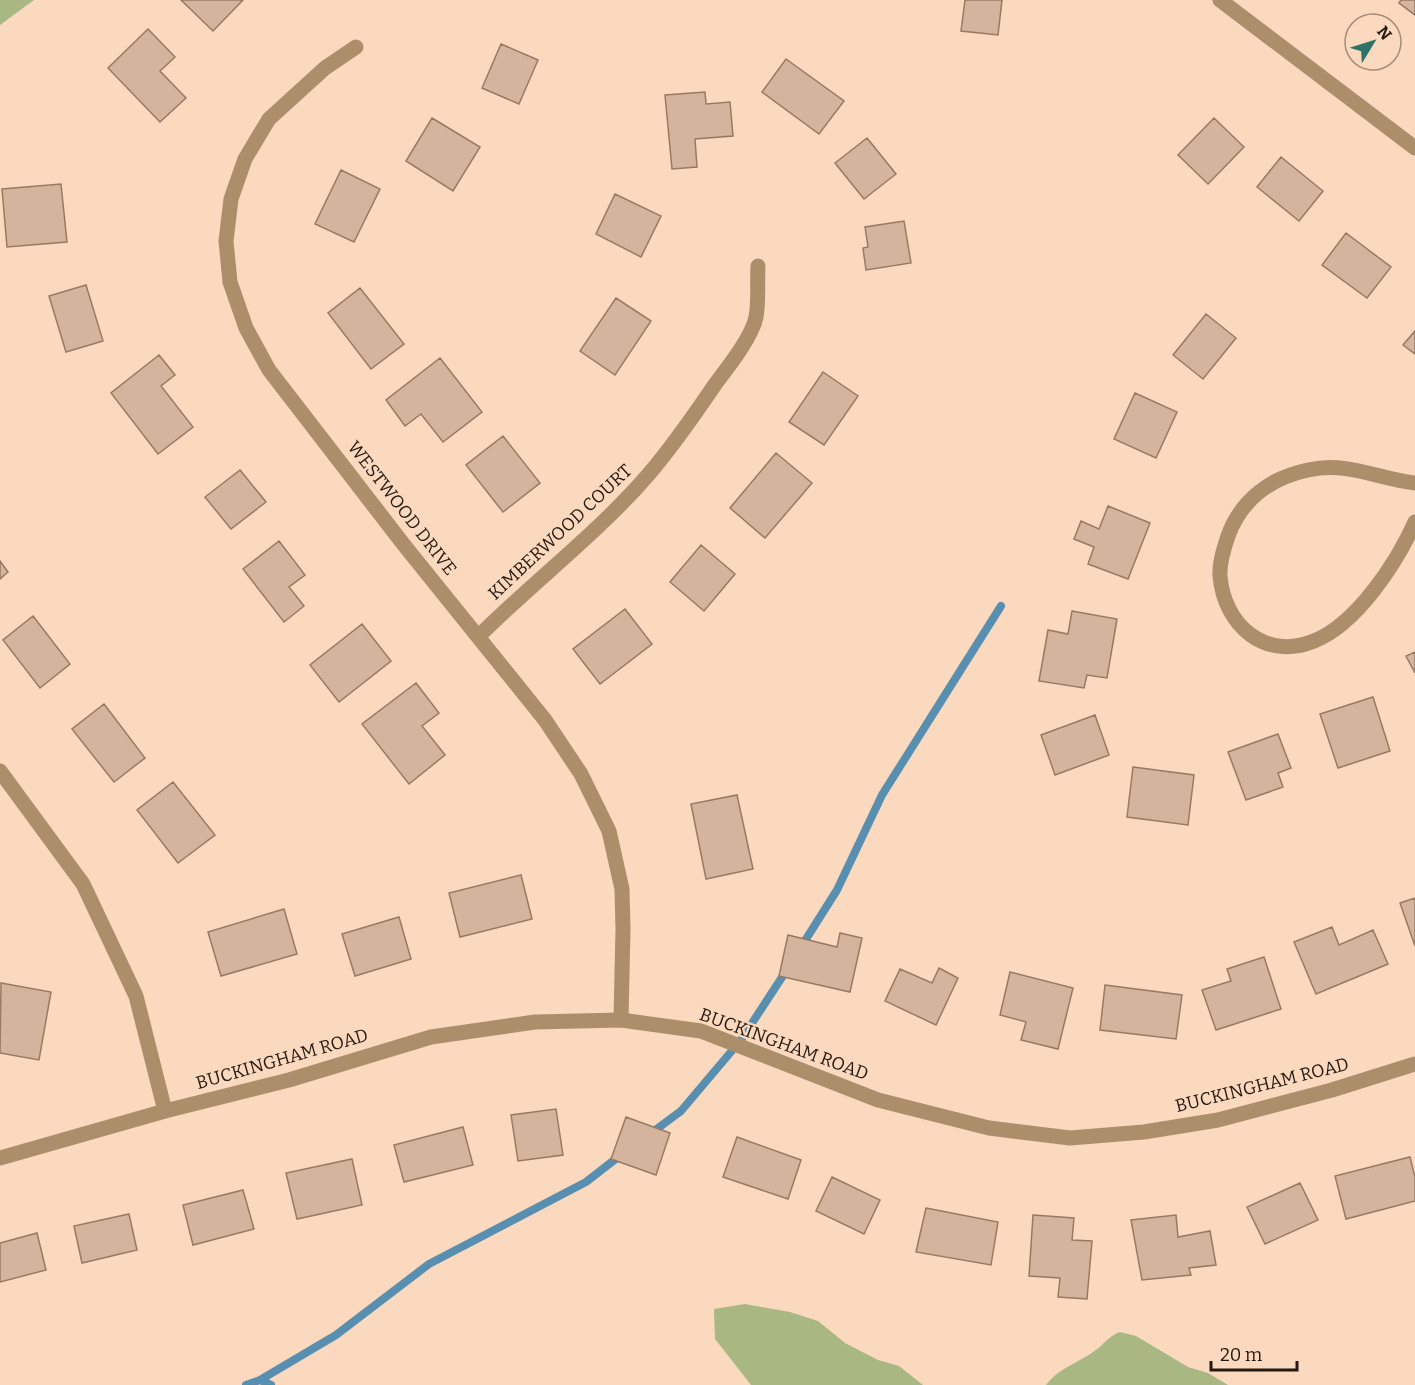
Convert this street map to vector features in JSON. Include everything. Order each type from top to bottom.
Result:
[{"type":"street","points":[[1220,0],[1415,148]]},
{"type":"street","name":"WESTWOOD DRIVE","points":[[356,47],[325,68],[268,119],[245,159],[231,199],[228,220],[226,241],[230,282],[246,328],[269,370],[404,545],[545,720],[581,774],[609,831],[622,889],[621,1020]]},
{"type":"street","name":"KIMBERWOOD COURT","points":[[479,636],[515,599],[579,545],[615,509],[649,474],[682,431],[741,349],[756,318],[758,266]]},
{"type":"street","points":[[1415,483],[1339,466],[1308,470],[1281,478],[1251,497],[1235,519],[1224,549],[1220,573],[1223,596],[1230,613],[1242,628],[1262,642],[1283,648],[1316,641],[1334,630],[1349,616],[1387,573],[1403,548],[1415,522]]},
{"type":"street","points":[[0,771],[83,884],[136,996],[165,1111]]},
{"type":"street","name":"BUCKINGHAM ROAD","points":[[0,1158],[165,1111],[289,1080],[431,1036],[535,1022],[621,1020],[701,1031],[878,1100],[989,1128],[1070,1138],[1144,1132],[1218,1120],[1332,1090],[1415,1064]]},
{"type":"green space","points":[[0,0],[34,0],[0,25]]},
{"type":"green space","points":[[745,1304],[790,1312],[818,1321],[845,1343],[878,1360],[899,1366],[923,1385],[751,1385],[715,1339],[714,1309]]},
{"type":"green space","points":[[1120,1332],[1136,1336],[1188,1367],[1208,1373],[1228,1385],[1046,1385],[1062,1370],[1093,1352]]},
{"type":"building","points":[[181,0],[243,0],[213,31]]},
{"type":"building","points":[[965,0],[1002,0],[998,35],[961,31]]},
{"type":"building","points":[[1401,0],[1415,0],[1415,15],[1399,3]]},
{"type":"building","points":[[148,29],[175,57],[160,71],[186,98],[160,122],[108,68]]},
{"type":"building","points":[[501,44],[538,60],[519,104],[482,88]]},
{"type":"building","points":[[786,59],[844,101],[819,134],[762,92]]},
{"type":"building","points":[[705,92],[706,104],[730,102],[733,136],[695,139],[697,167],[672,169],[665,95]]},
{"type":"building","points":[[432,118],[480,147],[453,191],[406,161]]},
{"type":"building","points":[[1214,118],[1244,147],[1208,184],[1178,155]]},
{"type":"building","points":[[867,138],[896,174],[864,199],[835,163]]},
{"type":"building","points":[[1281,157],[1323,191],[1299,221],[1257,187]]},
{"type":"building","points":[[341,170],[380,189],[354,242],[315,224]]},
{"type":"building","points":[[61,184],[67,242],[7,247],[2,189]]},
{"type":"building","points":[[615,194],[661,216],[641,257],[596,234]]},
{"type":"building","points":[[904,221],[911,263],[866,270],[863,248],[868,247],[865,227]]},
{"type":"building","points":[[1346,233],[1391,267],[1367,298],[1322,265]]},
{"type":"building","points":[[86,285],[103,341],[66,352],[49,296]]},
{"type":"building","points":[[360,288],[404,344],[371,369],[328,313]]},
{"type":"building","points":[[616,298],[651,321],[615,375],[580,351]]},
{"type":"building","points":[[1206,314],[1236,338],[1203,379],[1173,355]]},
{"type":"building","points":[[1415,331],[1415,354],[1403,345]]},
{"type":"building","points":[[159,355],[175,375],[161,386],[193,427],[158,454],[111,393]]},
{"type":"building","points":[[440,358],[482,412],[443,442],[421,414],[405,426],[386,400]]},
{"type":"building","points":[[823,372],[858,396],[824,445],[789,422]]},
{"type":"building","points":[[1135,393],[1177,412],[1156,458],[1114,439]]},
{"type":"building","points":[[503,436],[540,483],[503,512],[466,465]]},
{"type":"building","points":[[776,453],[812,483],[765,538],[730,508]]},
{"type":"building","points":[[240,470],[266,502],[231,529],[205,497]]},
{"type":"building","points":[[1108,506],[1150,523],[1128,579],[1088,564],[1094,547],[1074,539],[1081,521],[1099,529]]},
{"type":"building","points":[[279,541],[305,575],[289,587],[304,606],[284,622],[243,569]]},
{"type":"building","points":[[701,545],[735,574],[704,611],[670,582]]},
{"type":"building","points":[[0,561],[8,572],[0,579]]},
{"type":"building","points":[[625,609],[652,644],[600,684],[573,649]]},
{"type":"building","points":[[1072,611],[1117,619],[1107,678],[1087,675],[1084,688],[1039,681],[1048,630],[1068,634]]},
{"type":"building","points":[[33,616],[70,664],[40,688],[3,640]]},
{"type":"building","points":[[362,624],[391,661],[339,702],[310,665]]},
{"type":"building","points":[[1415,652],[1415,673],[1406,656]]},
{"type":"building","points":[[416,683],[439,713],[422,726],[445,755],[409,784],[362,724]]},
{"type":"building","points":[[1373,697],[1390,751],[1338,768],[1320,714]]},
{"type":"building","points":[[104,704],[145,758],[114,782],[72,729]]},
{"type":"building","points":[[1095,715],[1109,755],[1055,775],[1041,735]]},
{"type":"building","points":[[1278,734],[1291,768],[1278,773],[1283,787],[1246,800],[1228,752]]},
{"type":"building","points":[[1133,767],[1194,775],[1188,825],[1127,817]]},
{"type":"building","points":[[173,782],[215,835],[178,863],[137,810]]},
{"type":"building","points":[[737,795],[753,869],[706,879],[691,804]]},
{"type":"building","points":[[521,875],[532,919],[460,937],[449,893]]},
{"type":"building","points":[[1415,898],[1415,946],[1400,903]]},
{"type":"building","points":[[284,909],[297,954],[221,976],[208,932]]},
{"type":"building","points":[[399,917],[411,959],[355,976],[342,934]]},
{"type":"building","points":[[1332,927],[1339,945],[1373,930],[1388,964],[1316,994],[1294,942]]},
{"type":"building","points":[[840,933],[862,938],[850,992],[779,976],[788,935],[837,947]]},
{"type":"building","points":[[1264,957],[1281,1009],[1216,1030],[1202,990],[1231,981],[1227,969]]},
{"type":"building","points":[[939,968],[958,978],[936,1025],[885,1001],[900,969],[932,983]]},
{"type":"building","points":[[1010,972],[1073,988],[1058,1049],[1021,1040],[1026,1022],[1000,1015]]},
{"type":"building","points":[[1,983],[51,992],[39,1060],[0,1053]]},
{"type":"building","points":[[1105,985],[1182,995],[1176,1039],[1100,1030]]},
{"type":"building","points":[[556,1109],[563,1155],[518,1161],[511,1115]]},
{"type":"building","points":[[626,1117],[670,1133],[656,1175],[611,1159]]},
{"type":"building","points":[[463,1127],[473,1165],[404,1182],[394,1145]]},
{"type":"building","points":[[737,1137],[801,1160],[788,1199],[723,1177]]},
{"type":"building","points":[[1410,1157],[1415,1177],[1415,1201],[1346,1219],[1335,1176]]},
{"type":"building","points":[[352,1159],[362,1205],[297,1219],[286,1173]]},
{"type":"building","points":[[832,1177],[880,1200],[864,1234],[816,1211]]},
{"type":"building","points":[[1300,1183],[1318,1220],[1265,1244],[1247,1207]]},
{"type":"building","points":[[243,1190],[254,1229],[193,1245],[183,1205]]},
{"type":"building","points":[[926,1208],[998,1222],[991,1265],[916,1252]]},
{"type":"building","points":[[129,1214],[137,1250],[82,1263],[74,1226]]},
{"type":"building","points":[[1033,1215],[1074,1218],[1072,1240],[1092,1241],[1087,1299],[1058,1297],[1060,1278],[1029,1276]]},
{"type":"building","points":[[1176,1215],[1178,1237],[1210,1231],[1216,1265],[1189,1268],[1191,1275],[1142,1280],[1131,1220]]},
{"type":"building","points":[[37,1233],[46,1270],[0,1282],[0,1243]]},
{"type":"waterway","points":[[801,947],[837,890],[882,795],[1001,606]]},
{"type":"waterway","points":[[650,1134],[681,1111],[741,1040],[788,968]]},
{"type":"waterway","points":[[246,1385],[260,1380],[336,1335],[429,1264],[586,1182],[622,1154]]},
{"type":"waterway","points":[[260,1380],[271,1385]]}]
